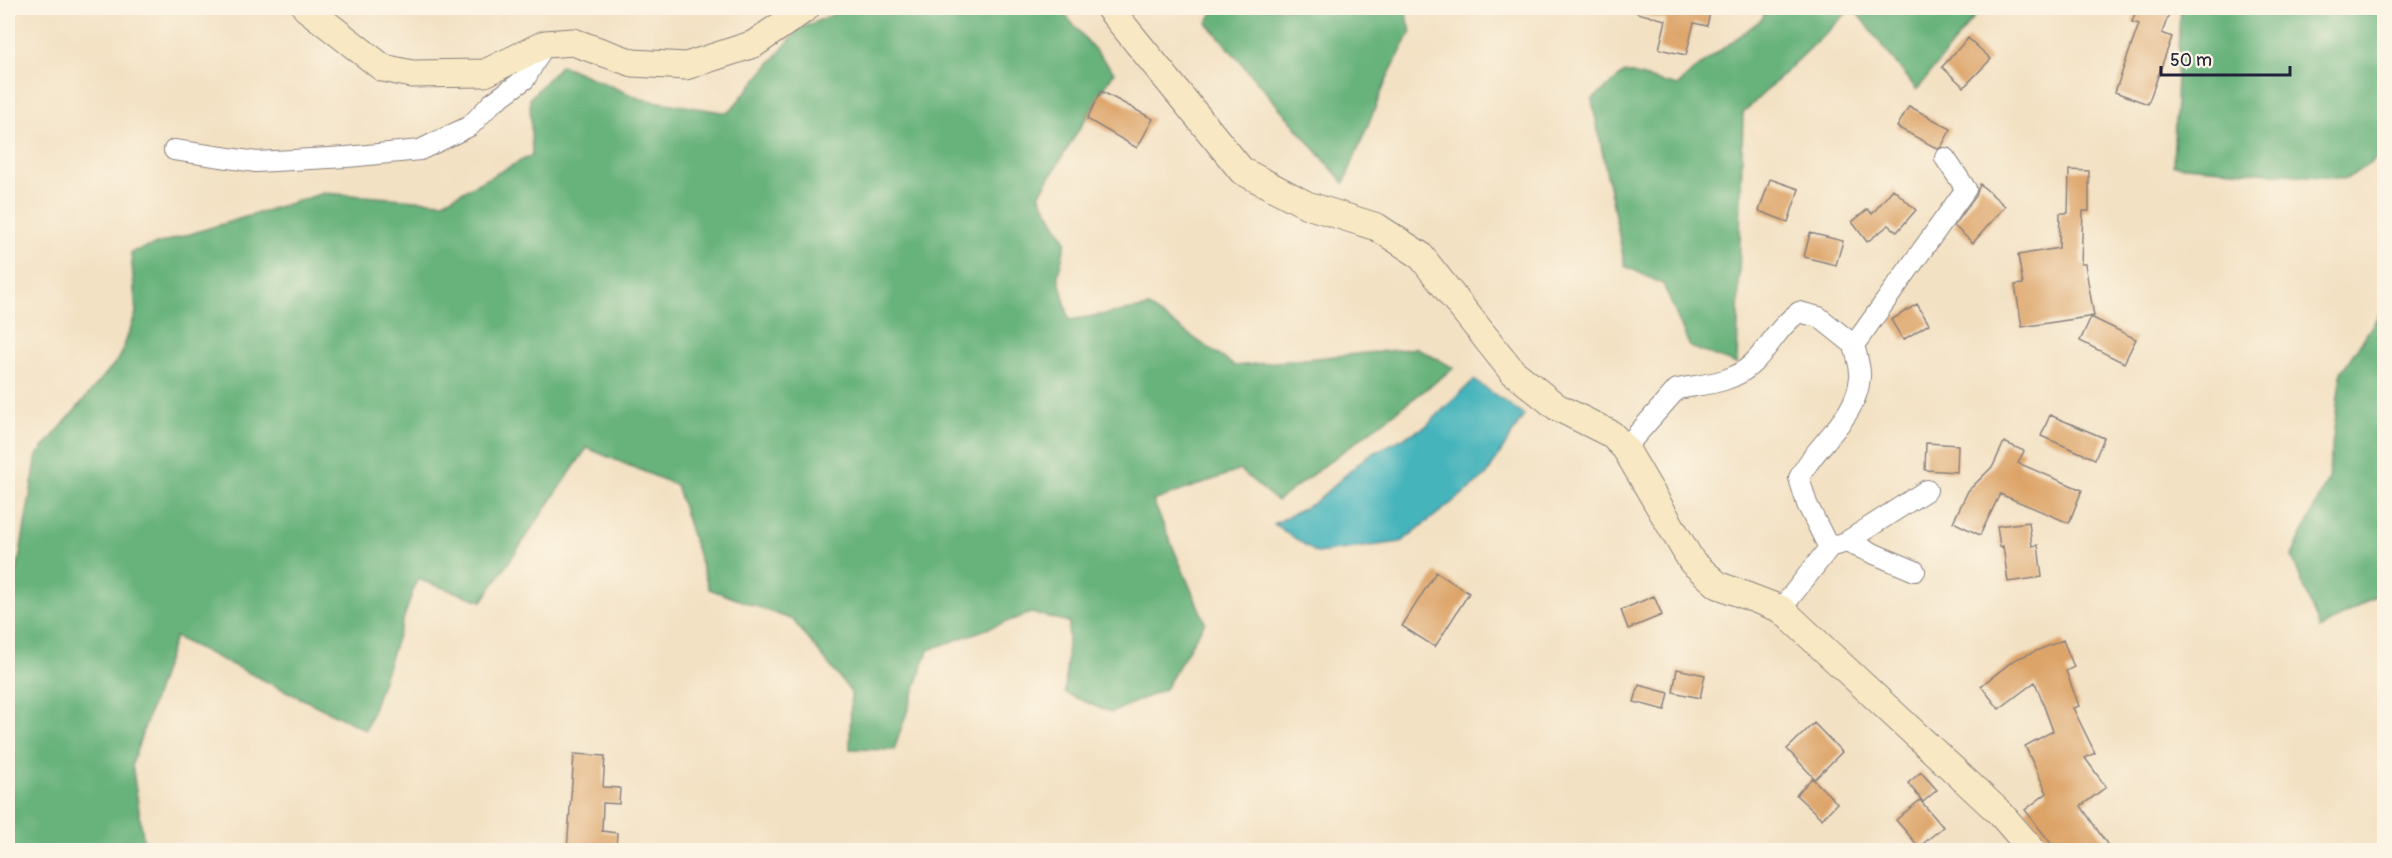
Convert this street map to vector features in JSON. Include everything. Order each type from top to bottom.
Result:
[{"type":"street","points":[[306,8],[383,68],[412,74],[485,73],[545,44],[573,42],[633,63],[686,66],[754,44],[806,8]]},
{"type":"street","points":[[1109,8],[1242,171],[1307,204],[1377,227],[1420,255],[1512,371],[1557,407],[1611,434],[1625,448],[1692,562],[1719,585],[1781,609],[2000,813],[2032,850]]},
{"type":"street","points":[[174,150],[256,162],[420,150],[470,126],[492,103],[525,79],[545,44]]},
{"type":"street","points":[[1854,345],[1966,189],[1945,158]]},
{"type":"street","points":[[1625,448],[1677,389],[1725,381],[1751,365],[1785,322],[1799,312],[1819,317],[1854,345],[1860,376],[1849,414],[1808,460],[1799,478],[1807,504],[1837,545],[1915,571]]},
{"type":"street","points":[[1781,609],[1837,545],[1927,490]]},
{"type":"green space","points":[[848,8],[1059,8],[1114,72],[1039,195],[1066,241],[1058,275],[1069,320],[1149,307],[1235,366],[1417,348],[1454,368],[1277,501],[1240,470],[1153,501],[1205,622],[1165,689],[1111,713],[1065,693],[1069,622],[1031,613],[928,650],[894,750],[850,749],[851,692],[793,620],[709,589],[676,485],[587,448],[482,601],[417,579],[366,730],[175,637],[132,764],[145,850],[8,850],[8,624],[37,455],[120,357],[136,313],[131,252],[324,193],[443,202],[532,155],[530,98],[561,65],[641,99],[728,113],[799,29]]},
{"type":"green space","points":[[1215,8],[1405,8],[1411,32],[1389,74],[1344,183],[1207,23]]},
{"type":"green space","points":[[1767,8],[1852,8],[1743,113],[1737,364],[1690,347],[1663,284],[1625,266],[1592,100],[1625,72],[1677,86],[1694,70],[1762,19]]},
{"type":"green space","points":[[1853,8],[1981,8],[1917,90]]},
{"type":"green space","points":[[2180,8],[2384,8],[2384,154],[2346,179],[2173,165]]},
{"type":"green space","points":[[2384,312],[2384,591],[2320,629],[2292,556],[2328,479],[2341,372],[2380,314]]},
{"type":"water","points":[[1474,380],[1524,415],[1486,476],[1401,542],[1317,553],[1274,524],[1314,503],[1367,456],[1425,427]]},
{"type":"building","points":[[1638,8],[1711,8],[1707,26],[1694,23],[1686,55],[1659,49],[1666,20],[1637,13]]},
{"type":"building","points":[[2137,8],[2149,8],[2169,14],[2162,33],[2172,37],[2148,104],[2115,92],[2139,24],[2132,22]]},
{"type":"building","points":[[1968,38],[1991,59],[1964,87],[1942,67]]},
{"type":"building","points":[[1101,91],[1153,119],[1137,148],[1087,119]]},
{"type":"building","points":[[1909,106],[1951,129],[1941,147],[1938,149],[1897,127]]},
{"type":"building","points":[[2069,170],[2089,171],[2089,211],[2083,211],[2081,264],[2085,264],[2094,316],[2022,327],[2015,285],[2023,284],[2018,255],[2059,248],[2060,213],[2068,213]]},
{"type":"building","points":[[1770,179],[1799,189],[1788,222],[1759,211]]},
{"type":"building","points":[[1980,184],[2005,206],[1973,243],[1954,226],[1976,196]]},
{"type":"building","points":[[1893,189],[1916,210],[1897,232],[1889,225],[1867,242],[1852,222],[1868,209],[1872,214]]},
{"type":"building","points":[[1810,233],[1843,241],[1836,265],[1804,257]]},
{"type":"building","points":[[1917,304],[1929,324],[1903,340],[1891,320]]},
{"type":"building","points":[[2091,317],[2136,339],[2124,363],[2080,341]]},
{"type":"building","points":[[2050,415],[2104,438],[2095,459],[2041,436]]},
{"type":"building","points":[[2004,442],[2024,451],[2018,463],[2082,490],[2069,523],[2000,494],[1980,535],[1953,522],[1968,491],[1993,466]]},
{"type":"building","points":[[1926,443],[1958,445],[1957,472],[1925,470]]},
{"type":"building","points":[[2029,522],[2032,546],[2038,545],[2042,577],[2008,582],[2003,546],[2000,547],[1997,526]]},
{"type":"building","points":[[1436,572],[1469,593],[1435,647],[1402,626]]},
{"type":"building","points":[[1654,596],[1662,615],[1628,629],[1621,610]]},
{"type":"building","points":[[2063,640],[2074,667],[2066,671],[2079,706],[2073,708],[2095,753],[2085,758],[2106,787],[2081,806],[2111,850],[2056,850],[2025,810],[2047,793],[2025,746],[2053,731],[2035,682],[1999,709],[1981,686],[2014,660]]},
{"type":"building","points":[[1677,669],[1705,675],[1700,698],[1673,692]]},
{"type":"building","points":[[1639,685],[1669,693],[1665,710],[1634,702]]},
{"type":"building","points":[[1814,723],[1842,752],[1815,779],[1787,749]]},
{"type":"building","points":[[574,754],[605,756],[603,787],[620,788],[619,804],[603,803],[602,831],[617,833],[616,848],[567,850]]},
{"type":"building","points":[[1921,772],[1937,790],[1923,802],[1908,783]]},
{"type":"building","points":[[1812,778],[1837,803],[1822,819],[1796,795]]},
{"type":"building","points":[[1920,800],[1943,827],[1919,847],[1896,820]]}]
